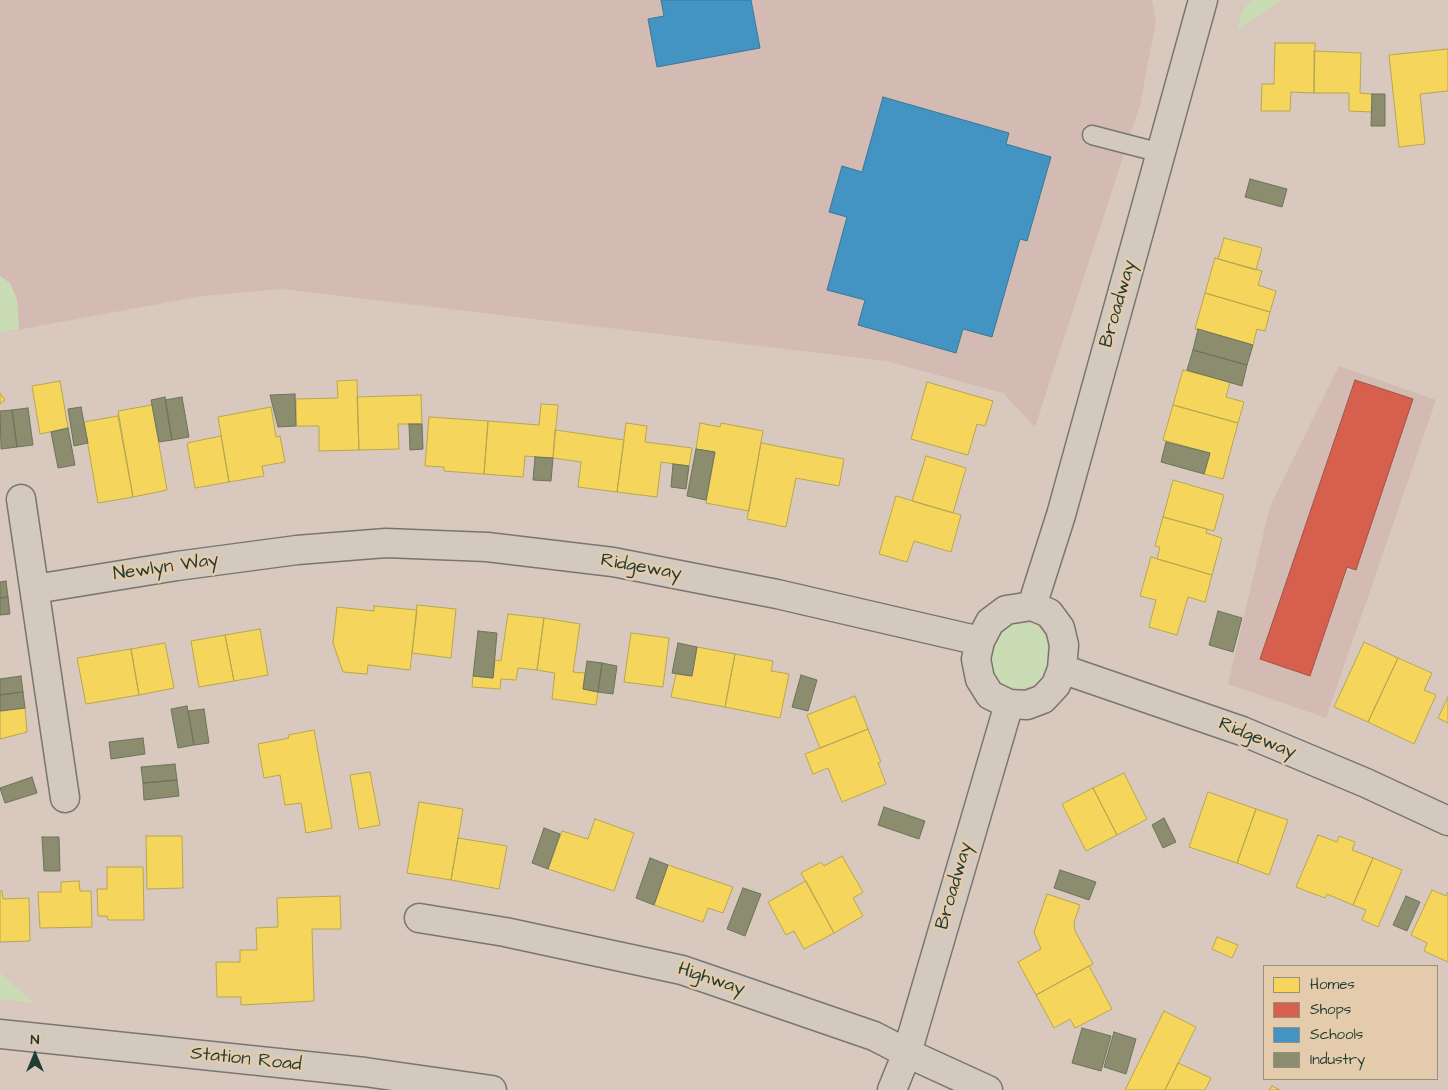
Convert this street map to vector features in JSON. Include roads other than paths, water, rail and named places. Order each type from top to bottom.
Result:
[{"type":"street","name":"Broadway","points":[[1032,606],[1061,515],[1203,0]]},
{"type":"street","points":[[22,499],[65,798]]},
{"type":"street","name":"Ridgeway","points":[[297,550],[386,543],[487,547],[613,562],[777,594],[980,641]]},
{"type":"street","name":"Newlyn Way","points":[[35,589],[177,566],[297,550]]},
{"type":"street","points":[[1032,606],[1049,613],[1060,628],[1064,645],[1062,669],[1056,685],[1043,699],[1027,705],[1009,704],[990,695],[980,679],[976,659],[980,641],[990,622],[1006,610],[1032,606]]},
{"type":"street","name":"Ridgeway","points":[[1062,669],[1242,731],[1366,783],[1448,821]]},
{"type":"street","name":"Broadway","points":[[902,1075],[1009,704]]},
{"type":"street","name":"Highway","points":[[419,918],[505,932],[682,970],[874,1036],[902,1075],[988,1090]]},
{"type":"street","name":"Station Road","points":[[0,1034],[365,1072],[492,1090]]},
{"type":"lane","points":[[1092,135],[1161,154]]}]
